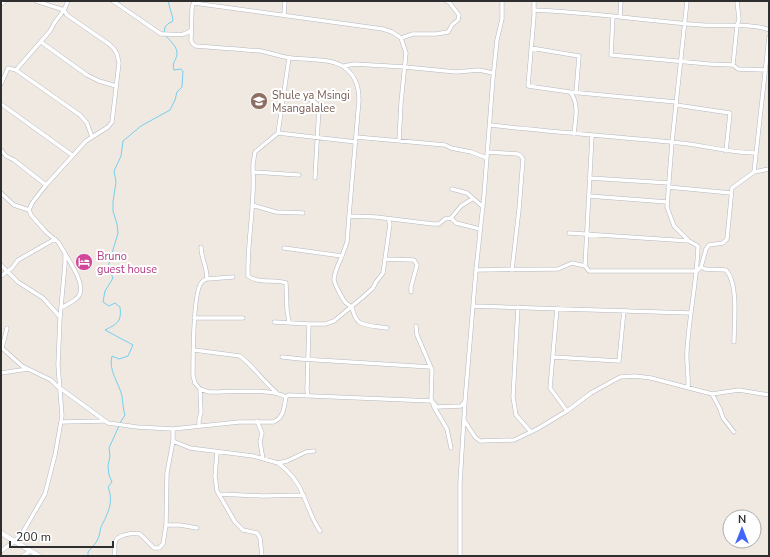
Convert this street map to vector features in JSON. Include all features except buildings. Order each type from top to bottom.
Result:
[{"type":"main road","points":[[1,533],[39,556]]},
{"type":"street","points":[[1,4],[4,1]]},
{"type":"street","points":[[36,1],[64,10],[67,15],[109,44],[114,48],[119,64],[112,122],[108,127],[86,141],[72,155],[46,185],[32,203],[29,210],[38,224],[63,248],[73,265],[80,284],[80,293],[77,298],[61,308]]},
{"type":"street","points":[[16,70],[50,31],[54,22],[64,10],[68,1]]},
{"type":"street","points":[[113,1],[155,31],[162,34],[167,33],[184,35],[192,30]]},
{"type":"street","points":[[284,15],[285,1]]},
{"type":"street","points":[[401,38],[413,34],[436,34],[448,32],[452,25],[458,20],[458,15],[449,2],[446,1]]},
{"type":"street","points":[[460,556],[460,483],[465,401],[497,40],[502,19],[502,1]]},
{"type":"street","points":[[534,1],[528,86],[676,104],[730,113],[726,150]]},
{"type":"street","points":[[620,17],[621,1]]},
{"type":"street","points":[[687,1],[666,207],[674,226],[689,241],[698,246],[697,271],[690,313],[687,351],[689,377],[688,388]]},
{"type":"street","points":[[733,65],[739,19],[738,1]]},
{"type":"street","points":[[399,141],[401,102],[405,67],[406,53],[401,38],[392,32],[383,29],[194,2],[192,8],[192,41],[196,46],[261,51],[288,58],[313,59],[344,66],[354,64],[405,67],[456,72],[479,70],[494,73]]},
{"type":"street","points":[[534,10],[737,26],[769,30]]},
{"type":"street","points":[[613,16],[611,55],[680,62],[733,65],[738,69],[766,70]]},
{"type":"street","points":[[754,172],[769,37]]},
{"type":"street","points":[[41,42],[88,75],[99,81],[116,86]]},
{"type":"street","points":[[531,48],[579,56],[576,93]]},
{"type":"street","points":[[288,58],[278,133],[255,152],[253,164],[254,183],[250,243],[247,259],[248,276],[253,280],[286,283],[289,322]]},
{"type":"street","points":[[344,66],[354,77],[359,89],[347,242],[334,280],[344,300],[352,307],[353,315],[360,323],[387,328]]},
{"type":"street","points":[[1,84],[8,68],[16,70],[80,115],[87,123],[92,137]]},
{"type":"street","points":[[570,92],[576,102],[574,134]]},
{"type":"street","points":[[284,93],[311,100],[317,103],[319,107],[316,138],[315,178]]},
{"type":"street","points":[[1,104],[72,155]]},
{"type":"street","points":[[490,125],[592,136],[693,144],[726,150],[756,153]]},
{"type":"street","points":[[278,133],[356,142]]},
{"type":"street","points":[[585,266],[592,136]]},
{"type":"street","points":[[356,137],[445,145],[487,158]]},
{"type":"street","points":[[1,150],[6,156],[14,160],[46,185]]},
{"type":"street","points":[[488,152],[518,154],[523,159],[512,270]]},
{"type":"street","points":[[476,270],[558,269],[572,263],[585,266],[589,271],[697,271],[701,267],[706,249],[709,245],[723,243],[728,239],[731,193],[733,186],[754,172],[769,169]]},
{"type":"street","points":[[760,171],[769,172]]},
{"type":"street","points":[[253,172],[299,175]]},
{"type":"street","points":[[590,178],[669,183]]},
{"type":"street","points":[[668,187],[731,193]]},
{"type":"street","points":[[452,190],[467,193],[472,199],[483,207]]},
{"type":"street","points":[[1,193],[14,205],[29,210]]},
{"type":"street","points":[[589,196],[667,202]]},
{"type":"street","points":[[349,216],[388,218],[439,224],[444,219],[451,218],[461,206],[472,199]]},
{"type":"street","points":[[252,205],[276,212],[303,214]]},
{"type":"street","points":[[274,322],[325,324],[334,321],[373,288],[383,273],[390,224],[388,218]]},
{"type":"street","points":[[451,218],[456,223],[480,229]]},
{"type":"street","points":[[568,233],[689,241]]},
{"type":"street","points":[[1,276],[18,260],[55,239]]},
{"type":"street","points":[[201,247],[201,255],[205,263],[207,279]]},
{"type":"street","points":[[284,248],[342,256]]},
{"type":"street","points":[[1,551],[15,542],[23,532],[45,494],[55,455],[62,416],[58,365],[60,317],[66,264],[65,253]]},
{"type":"street","points":[[385,259],[414,260],[417,265],[411,292]]},
{"type":"street","points":[[1,265],[18,282],[43,298],[60,317]]},
{"type":"street","points":[[701,267],[705,269],[726,270],[729,274],[735,297],[734,342]]},
{"type":"street","points":[[233,277],[207,279],[201,282],[198,290],[194,318],[193,376],[195,383],[200,389],[209,392],[280,393],[286,397]]},
{"type":"street","points":[[473,306],[690,313]]},
{"type":"street","points":[[518,307],[513,403],[516,415],[531,432]]},
{"type":"street","points":[[557,308],[550,388],[567,412]]},
{"type":"street","points":[[552,357],[620,361],[624,310]]},
{"type":"street","points":[[194,318],[243,318]]},
{"type":"street","points":[[308,396],[309,324]]},
{"type":"street","points":[[416,326],[417,335],[431,367],[432,401],[447,429],[451,448]]},
{"type":"street","points":[[7,328],[2,348],[18,362],[28,369],[40,373],[51,380],[60,389],[108,423],[173,429],[257,421],[273,422],[278,420],[283,414],[286,397]]},
{"type":"street","points":[[194,350],[240,356],[266,384],[277,393]]},
{"type":"street","points":[[282,356],[431,367]]},
{"type":"street","points":[[1,372],[28,369]]},
{"type":"street","points":[[464,420],[475,438],[480,441],[514,440],[567,412],[591,393],[620,377],[635,376],[651,378],[712,394],[738,390],[769,395]]},
{"type":"street","points":[[199,426],[201,412],[200,389]]},
{"type":"street","points":[[712,394],[723,418],[734,432]]},
{"type":"street","points":[[286,397],[288,395],[432,401],[437,407],[461,406],[465,401]]},
{"type":"street","points":[[61,422],[104,421]]},
{"type":"street","points":[[257,421],[262,433],[260,442],[263,459]]},
{"type":"street","points":[[114,556],[116,550],[115,542],[117,538],[129,534],[140,534],[154,548],[162,547],[166,525],[167,472],[173,441],[173,429]]},
{"type":"street","points":[[173,441],[190,448],[253,456],[278,463],[288,471],[304,495],[314,523],[320,531]]},
{"type":"street","points":[[278,463],[287,461],[306,452],[314,451]]},
{"type":"street","points":[[216,452],[215,476],[219,494],[240,528],[257,533],[260,538],[262,556]]},
{"type":"street","points":[[219,494],[263,496],[304,495]]},
{"type":"street","points":[[166,525],[180,525],[198,528]]},
{"type":"street","points":[[23,556],[30,551]]},
{"type":"waterway","points":[[164,33],[165,27],[172,22],[173,19],[168,1]]},
{"type":"waterway","points":[[120,423],[125,415],[121,391],[114,376],[111,361],[112,356],[119,359],[128,356],[133,345],[105,330],[118,322],[120,316],[120,307],[115,303],[109,306],[103,302],[105,291],[113,278],[108,267],[118,233],[113,211],[116,182],[114,171],[121,156],[123,141],[141,126],[170,110],[177,92],[182,87],[183,71],[181,69],[174,70],[173,67],[177,54],[176,49],[166,36]]},
{"type":"waterway","points":[[88,556],[88,552],[98,538],[110,503],[110,492],[108,487],[112,482],[109,475],[108,466],[110,456],[109,448],[119,426]]},
{"type":"place","name":"Shule ya Msingi Msangalalee","points":[[259,101]]},
{"type":"place","name":"Bruno guest house","points":[[84,262]]}]
